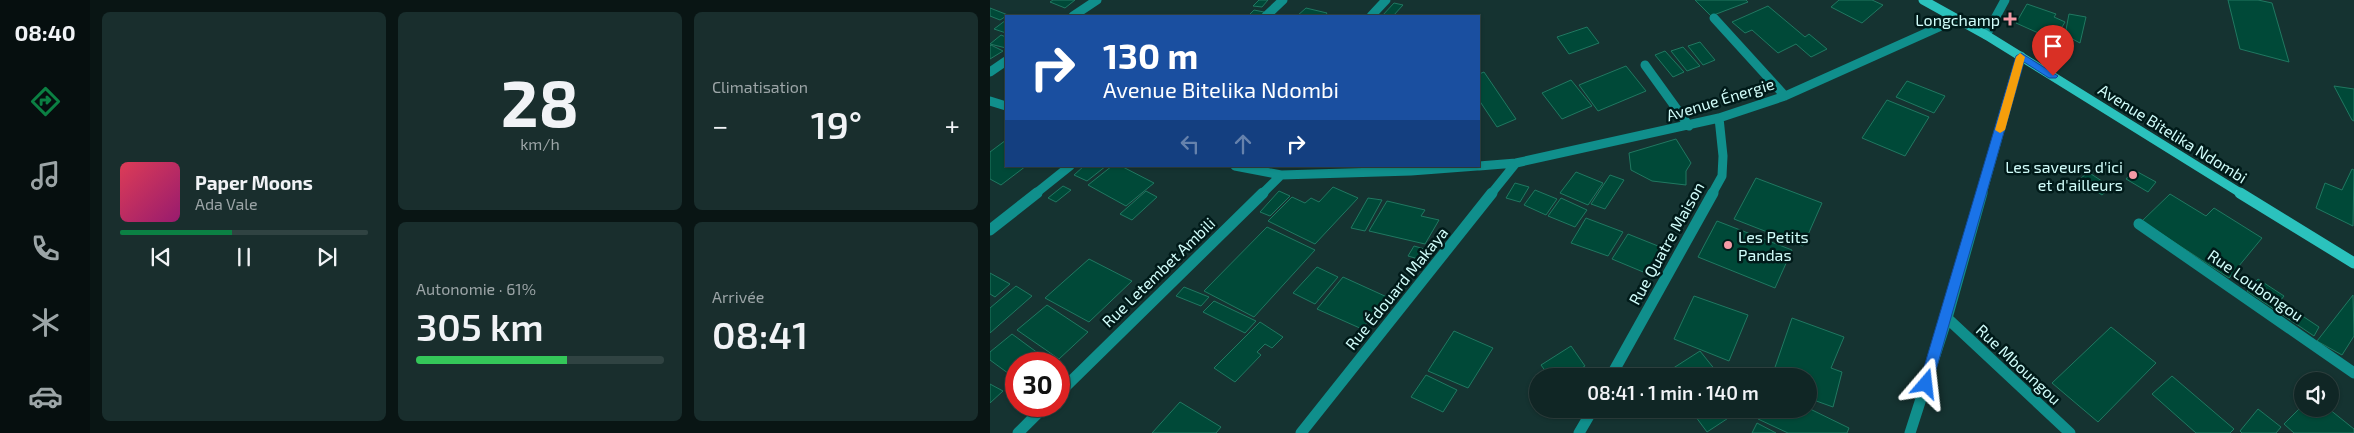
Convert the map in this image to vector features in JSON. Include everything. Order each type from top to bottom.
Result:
[{"type":"street","points":[[1074,15],[1097,0]]},
{"type":"street","points":[[1267,15],[1283,0]]},
{"type":"street","points":[[1372,15],[1386,0]]},
{"type":"street","name":"Avenue Bitelika Ndombi","points":[[1923,0],[2021,56],[2354,263]]},
{"type":"street","points":[[1986,35],[2005,0]]},
{"type":"street","points":[[1714,18],[1784,96]]},
{"type":"street","name":"Avenue Énergie","points":[[1480,166],[1516,163],[1719,118],[1784,96],[1957,19]]},
{"type":"street","points":[[1910,433],[1946,318],[2021,56]]},
{"type":"street","points":[[990,72],[1005,62]]},
{"type":"street","points":[[1645,66],[1688,126]]},
{"type":"street","points":[[990,100],[1005,106]]},
{"type":"street","name":"Rue Quatre Maison","points":[[1615,368],[1722,176],[1723,156],[1719,118]]},
{"type":"street","name":"Rue Édouard Makaya","points":[[1301,433],[1516,163]]},
{"type":"street","points":[[990,230],[1069,167]]},
{"type":"street","name":"Avenue Énergie","points":[[1240,167],[1281,175],[1455,167]]},
{"type":"street","name":"Rue Letembet Ambili","points":[[1070,382],[1281,175]]},
{"type":"street","name":"Rue Loubongou","points":[[2139,224],[2354,373]]},
{"type":"street","name":"Rue Mboungou","points":[[1946,318],[2070,433]]},
{"type":"street","points":[[1018,433],[1034,417]]},
{"type":"street","points":[[1579,433],[1588,418]]},
{"type":"building","points":[[1053,0],[1075,0],[1065,8],[1050,2]]},
{"type":"building","points":[[1259,0],[1268,0],[1262,7],[1253,6]]},
{"type":"building","points":[[1695,0],[1746,0],[1748,2],[1711,16]]},
{"type":"building","points":[[1839,0],[1872,0],[1883,5],[1862,23],[1831,7]]},
{"type":"building","points":[[2228,0],[2258,0],[2272,3],[2289,62],[2240,49]]},
{"type":"building","points":[[1394,3],[1403,5],[1394,15],[1383,15]]},
{"type":"building","points":[[2027,4],[2056,14],[2054,17],[2065,22],[2054,40],[2016,23]]},
{"type":"building","points":[[1768,6],[1805,37],[1809,34],[1827,49],[1811,57],[1796,44],[1778,53],[1752,30],[1745,33],[1732,22]]},
{"type":"building","points":[[990,8],[1008,15],[1005,15],[1000,20],[990,16]]},
{"type":"building","points":[[1306,8],[1327,13],[1326,15],[1298,15]]},
{"type":"building","points":[[1254,10],[1264,12],[1262,15],[1249,15]]},
{"type":"building","points":[[2069,14],[2086,17],[2080,43],[2065,35]]},
{"type":"building","points":[[1005,21],[1005,33],[994,29]]},
{"type":"building","points":[[1587,27],[1599,43],[1569,54],[1557,37]]},
{"type":"building","points":[[1001,35],[1005,37],[1005,48],[990,44]]},
{"type":"building","points":[[1700,42],[1715,60],[1703,65],[1688,46]]},
{"type":"building","points":[[991,45],[1003,51],[990,59]]},
{"type":"building","points":[[1683,47],[1700,66],[1687,71],[1671,51]]},
{"type":"building","points":[[1665,51],[1684,72],[1673,77],[1655,55]]},
{"type":"building","points":[[1626,66],[1646,91],[1598,111],[1579,85]]},
{"type":"building","points":[[1484,72],[1516,119],[1497,127],[1480,102],[1480,74]]},
{"type":"building","points":[[1571,80],[1592,106],[1562,119],[1542,93]]},
{"type":"building","points":[[1907,81],[1945,96],[1934,113],[1896,97]]},
{"type":"building","points":[[2334,86],[2354,89],[2354,121],[2352,120]]},
{"type":"building","points":[[1887,100],[1929,117],[1905,156],[1862,138]]},
{"type":"building","points":[[1676,139],[1691,163],[1686,171],[1686,185],[1652,181],[1631,170],[1629,153]]},
{"type":"building","points":[[1005,141],[1005,167],[1025,167],[1001,185],[990,179],[990,152]]},
{"type":"building","points":[[1083,167],[1105,167],[1087,181],[1074,175]]},
{"type":"building","points":[[1111,167],[1123,167],[1154,183],[1126,206],[1088,185]]},
{"type":"building","points":[[2352,169],[2354,170],[2353,226],[2316,208],[2325,183],[2342,190]]},
{"type":"building","points":[[2134,170],[2156,182],[2148,192],[2126,179]]},
{"type":"building","points":[[1576,172],[1603,183],[1588,205],[1560,193]]},
{"type":"building","points":[[2088,172],[2111,187],[2102,195],[2079,180]]},
{"type":"building","points":[[1610,175],[1624,180],[1605,209],[1591,204]]},
{"type":"building","points":[[1756,178],[1822,203],[1803,246],[1734,219]]},
{"type":"building","points":[[1515,183],[1529,187],[1520,202],[1506,198]]},
{"type":"building","points":[[1063,186],[1071,190],[1056,202],[1048,198]]},
{"type":"building","points":[[1333,187],[1358,198],[1315,244],[1268,221],[1292,197],[1305,203],[1311,198],[1319,202]]},
{"type":"building","points":[[1535,190],[1557,199],[1546,215],[1524,205]]},
{"type":"building","points":[[1146,191],[1157,197],[1132,220],[1120,214]]},
{"type":"building","points":[[1279,191],[1290,196],[1270,216],[1260,212]]},
{"type":"building","points":[[2170,194],[2206,216],[2214,208],[2262,238],[2229,278],[2142,221]]},
{"type":"building","points":[[1368,198],[1382,200],[1365,231],[1351,228]]},
{"type":"building","points":[[1561,198],[1587,210],[1575,227],[1548,216]]},
{"type":"building","points":[[1387,201],[1425,210],[1421,216],[1439,220],[1425,244],[1369,231]]},
{"type":"building","points":[[1586,218],[1623,232],[1608,256],[1571,243]]},
{"type":"building","points":[[1717,221],[1792,250],[1775,288],[1698,257]]},
{"type":"building","points":[[1267,227],[1315,250],[1254,317],[1204,291]]},
{"type":"building","points":[[1628,234],[1663,248],[1648,274],[1612,259]]},
{"type":"building","points":[[1414,246],[1428,250],[1422,260],[1408,256]]},
{"type":"building","points":[[1089,259],[1132,281],[1089,322],[1045,298]]},
{"type":"building","points":[[1317,267],[1338,277],[1315,304],[1293,293]]},
{"type":"building","points":[[990,273],[1010,284],[995,297],[990,294]]},
{"type":"building","points":[[1343,277],[1387,297],[1362,329],[1317,309]]},
{"type":"building","points":[[2258,279],[2284,296],[2280,301],[2319,327],[2314,336],[2247,291]]},
{"type":"building","points":[[1016,286],[1032,296],[990,333],[990,308]]},
{"type":"building","points":[[1184,287],[1209,297],[1201,306],[1176,296]]},
{"type":"building","points":[[2353,295],[2354,336],[2342,355],[2317,341]]},
{"type":"building","points":[[1694,296],[1748,315],[1729,361],[1674,339]]},
{"type":"building","points":[[1214,301],[1256,321],[1245,333],[1203,312]]},
{"type":"building","points":[[1047,305],[1088,332],[1067,352],[1049,352],[1017,330]]},
{"type":"building","points":[[1792,318],[1844,337],[1831,368],[1842,372],[1833,407],[1817,401],[1817,368],[1775,368]]},
{"type":"building","points":[[1260,322],[1283,337],[1272,348],[1265,344],[1257,352],[1261,355],[1235,382],[1214,368]]},
{"type":"building","points":[[2111,327],[2156,363],[2098,422],[2052,383]]},
{"type":"building","points":[[1454,331],[1493,348],[1468,388],[1428,371]]},
{"type":"building","points":[[1012,334],[1036,352],[1005,352],[1005,371],[990,360],[990,352]]},
{"type":"building","points":[[1571,346],[1585,366],[1582,368],[1543,368],[1541,365]]},
{"type":"building","points":[[1700,351],[1714,368],[1673,368]]},
{"type":"building","points":[[1426,375],[1457,390],[1443,412],[1411,397]]},
{"type":"building","points":[[2172,376],[2234,429],[2230,433],[2196,433],[2152,394]]},
{"type":"building","points":[[990,384],[1003,391],[990,403]]},
{"type":"building","points":[[1180,402],[1221,427],[1216,433],[1152,433]]},
{"type":"building","points":[[2258,409],[2281,427],[2276,433],[2242,433],[2240,431]]},
{"type":"building","points":[[1817,412],[1849,428],[1847,433],[1788,433],[1758,419],[1817,418]]},
{"type":"building","points":[[2294,414],[2294,417],[2339,417],[2354,429],[2354,433],[2294,433],[2284,424]]},
{"type":"building","points":[[1697,418],[1728,418],[1707,432]]},
{"type":"building","points":[[1757,423],[1776,433],[1752,433]]},
{"type":"slow traffic","points":[[2000,130],[2020,57]]},
{"type":"place","name":"Longchamp","points":[[2010,19]]},
{"type":"place","name":"Les saveurs d'ici et d'ailleurs","points":[[2133,175]]},
{"type":"place","name":"Les Petits Pandas","points":[[1728,245]]},
{"type":"route","points":[[1926,384],[2021,56],[2053,76]]}]
